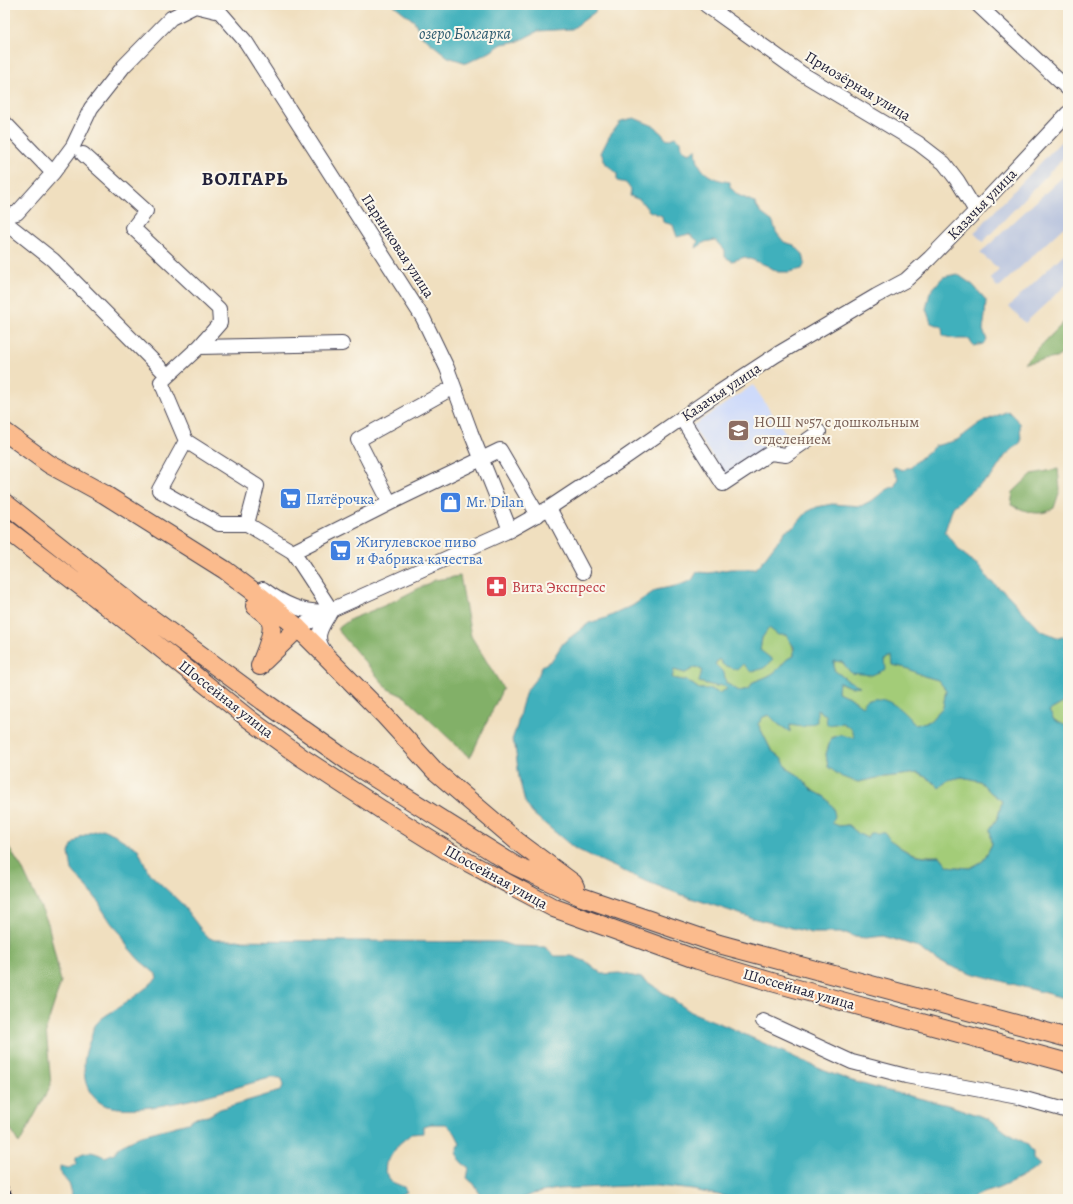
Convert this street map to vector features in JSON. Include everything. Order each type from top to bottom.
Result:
[{"type":"main road","points":[[5,432],[50,464],[104,494],[233,576],[261,597],[298,628],[385,716],[434,772],[518,842],[573,883],[582,897]]},
{"type":"main road","name":"Шоссейная улица","points":[[5,503],[140,610],[243,687],[348,761],[514,865],[582,897],[718,944],[1068,1038]]},
{"type":"main road","name":"Шоссейная улица","points":[[5,528],[133,626],[230,704],[301,757],[456,856],[554,908],[698,960],[832,999],[1068,1063]]},
{"type":"main road","points":[[195,552],[226,584],[270,619],[272,624],[272,633],[260,666]]},
{"type":"main road","name":"Казачья улица","points":[[230,704],[260,666],[298,628]]},
{"type":"street","points":[[5,216],[17,213],[53,173],[73,146],[91,108],[124,66],[171,18],[178,5]]},
{"type":"street","name":"Приозёрная улица","points":[[706,5],[801,73],[924,147],[944,163],[957,180],[976,212]]},
{"type":"street","points":[[978,5],[1068,89]]},
{"type":"street","points":[[171,18],[195,6],[217,8]]},
{"type":"street","name":"Парниковая улица","points":[[217,8],[246,42],[424,318],[447,368],[510,530]]},
{"type":"street","name":"Казачья улица","points":[[298,628],[331,610],[510,530],[544,512],[776,355],[906,280],[976,212],[1068,113]]},
{"type":"street","points":[[5,123],[53,173]]},
{"type":"street","points":[[83,154],[146,211],[133,228],[219,308],[220,323],[199,346],[161,382],[186,442],[257,486],[247,524]]},
{"type":"street","points":[[5,222],[53,260],[167,375]]},
{"type":"street","points":[[199,346],[342,344]]},
{"type":"street","points":[[390,502],[358,440],[454,388]]},
{"type":"street","points":[[682,419],[723,484],[770,453],[786,455],[819,432]]},
{"type":"street","points":[[186,442],[159,490],[219,524],[247,524],[293,552],[331,610],[321,628],[319,635],[321,646],[385,716]]},
{"type":"street","points":[[293,552],[390,502],[500,450],[544,512],[583,572]]},
{"type":"street","name":"Казачья улица","points":[[233,576],[259,586],[289,606],[317,611],[331,610]]},
{"type":"street","points":[[763,1021],[852,1062],[906,1076],[1018,1097],[1068,1111]]},
{"type":"shaded area","points":[[1068,134],[1068,153],[983,242],[974,233]]},
{"type":"shaded area","points":[[1068,172],[1068,223],[998,288],[990,278],[999,269],[980,253]]},
{"type":"shaded area","points":[[1068,250],[1068,283],[1025,323],[1009,306]]},
{"type":"shaded area","name":"НОШ №57 с дошкольным отделением","points":[[753,385],[787,435],[726,477],[692,426]]},
{"type":"green space","points":[[1068,318],[1068,350],[1056,358],[1024,363]]},
{"type":"green space","points":[[1058,469],[1060,490],[1054,508],[1043,513],[1038,513],[1027,511],[1011,505],[1013,492],[1032,474]]},
{"type":"green space","points":[[460,576],[471,636],[503,688],[470,758],[405,697],[388,689],[337,629],[351,619],[386,605],[435,580]]},
{"type":"green space","points":[[769,627],[784,634],[790,640],[794,656],[786,660],[772,674],[753,682],[749,689],[739,691],[726,683],[724,673],[715,665],[719,659],[743,664],[760,650],[762,638]]},
{"type":"green space","points":[[893,656],[893,665],[906,668],[938,680],[946,690],[943,707],[930,721],[915,725],[905,714],[862,707],[851,698],[838,692],[838,682],[850,687],[859,686],[847,680],[834,670],[834,661],[842,662],[852,673]]},
{"type":"green space","points":[[696,667],[702,670],[699,682],[715,686],[723,685],[727,689],[719,694],[711,689],[699,689],[688,681],[672,678],[674,670],[685,673]]},
{"type":"green space","points":[[1068,702],[1068,727],[1066,727],[1054,720],[1049,711],[1063,703]]},
{"type":"green space","points":[[817,710],[851,728],[855,738],[839,735],[831,738],[826,754],[828,767],[858,782],[918,773],[931,780],[939,788],[948,780],[962,777],[980,781],[990,792],[1002,801],[998,817],[990,829],[992,844],[983,861],[970,868],[948,866],[940,856],[923,856],[903,849],[884,833],[867,838],[859,834],[848,825],[839,826],[832,823],[825,797],[812,790],[798,775],[788,769],[781,758],[771,750],[758,724],[763,717],[769,715],[778,724],[790,731],[790,725]]},
{"type":"green space","points":[[5,842],[23,870],[48,923],[61,982],[46,1029],[51,1085],[19,1144],[5,1119]]},
{"type":"water","name":"озеро Болгарка","points":[[394,5],[597,5],[595,12],[572,29],[538,31],[519,41],[502,44],[490,52],[467,63],[448,57],[422,36],[414,21]]},
{"type":"water","points":[[634,118],[656,127],[667,140],[675,137],[681,141],[682,149],[689,153],[696,149],[699,163],[706,173],[716,179],[730,182],[730,187],[738,195],[754,202],[761,213],[773,222],[776,232],[784,242],[794,245],[803,254],[805,263],[802,269],[789,272],[778,272],[768,266],[745,257],[732,261],[725,257],[725,251],[715,240],[705,242],[696,248],[698,241],[689,234],[677,237],[673,225],[663,222],[662,216],[649,211],[640,200],[630,196],[631,190],[626,183],[617,181],[617,173],[606,164],[601,153],[609,137],[621,121]]},
{"type":"water","points":[[957,274],[973,285],[986,300],[983,330],[987,340],[983,344],[974,346],[969,339],[956,339],[943,336],[942,327],[931,323],[926,309],[930,292],[943,277]]},
{"type":"water","points":[[1008,411],[1020,423],[1021,442],[1005,456],[992,476],[971,491],[953,507],[945,531],[961,552],[980,567],[989,580],[1007,594],[1040,630],[1059,638],[1068,635],[1068,702],[1063,703],[1049,711],[1054,720],[1068,727],[1068,999],[960,970],[938,961],[915,946],[884,936],[866,938],[855,937],[846,933],[812,933],[752,918],[679,894],[645,881],[574,848],[532,813],[525,802],[519,778],[515,746],[512,740],[526,691],[538,676],[542,666],[552,660],[563,643],[589,623],[606,618],[632,606],[656,590],[680,585],[692,580],[697,572],[709,573],[730,569],[755,569],[786,530],[794,527],[807,512],[817,507],[832,504],[861,506],[874,499],[887,489],[895,486],[898,477],[892,469],[895,467],[902,470],[910,467],[935,446],[957,440],[980,423]],"holes":[[[769,628],[778,635],[786,635],[794,647],[794,656],[786,660],[772,674],[753,682],[749,689],[739,691],[726,683],[724,673],[715,664],[719,659],[723,665],[737,670],[743,664],[751,672],[764,668],[773,660],[760,650],[762,638]],[[892,656],[893,665],[906,668],[938,680],[946,690],[943,707],[930,721],[915,725],[904,713],[889,702],[878,699],[867,700],[862,706],[851,698],[838,692],[839,682],[850,687],[860,686],[847,680],[834,670],[834,661],[842,662],[851,673],[872,675],[886,669],[885,660]],[[696,667],[702,670],[699,682],[715,686],[723,685],[727,689],[719,693],[711,689],[699,689],[688,681],[672,678],[674,670],[685,673]],[[817,710],[826,715],[827,725],[842,723],[851,728],[855,738],[839,735],[831,739],[826,754],[828,767],[842,777],[858,782],[918,773],[931,780],[939,788],[948,780],[962,777],[980,781],[990,792],[1002,801],[998,817],[990,829],[992,844],[983,861],[970,868],[948,866],[940,856],[916,855],[903,849],[884,833],[870,833],[867,838],[859,834],[848,825],[839,826],[832,823],[835,816],[833,807],[825,797],[812,790],[798,775],[788,769],[781,758],[771,750],[758,724],[763,717],[769,715],[778,724],[790,732],[790,725],[802,727],[817,722]]]},
{"type":"water","points":[[102,829],[114,834],[138,849],[149,873],[181,903],[206,936],[214,940],[501,942],[513,946],[545,947],[555,956],[572,956],[587,962],[602,974],[619,973],[642,978],[691,1012],[726,1026],[825,1071],[849,1080],[948,1105],[990,1119],[1006,1132],[1027,1144],[1033,1152],[1033,1159],[1040,1165],[1015,1181],[970,1199],[739,1199],[693,1190],[658,1186],[626,1186],[557,1189],[533,1194],[520,1199],[500,1199],[480,1194],[474,1184],[467,1178],[469,1168],[462,1163],[456,1153],[460,1143],[455,1133],[446,1124],[431,1124],[423,1126],[423,1133],[411,1134],[399,1144],[386,1163],[385,1172],[392,1182],[404,1187],[407,1192],[400,1195],[397,1199],[69,1199],[72,1193],[69,1184],[60,1173],[60,1166],[69,1168],[76,1164],[76,1157],[80,1154],[90,1152],[105,1157],[114,1153],[121,1145],[142,1135],[188,1123],[194,1118],[208,1116],[220,1109],[280,1091],[283,1086],[281,1078],[270,1078],[211,1095],[166,1105],[144,1108],[107,1106],[99,1102],[92,1095],[85,1079],[84,1059],[93,1029],[97,1022],[148,987],[157,978],[156,974],[139,960],[127,946],[122,935],[112,924],[99,902],[72,870],[69,853],[72,845],[80,837]]},
{"type":"railway","points":[[5,1183],[13,1199]]},
{"type":"place","name":"НОШ №57 с дошкольным отделением","points":[[739,431]]},
{"type":"place","name":"Пятёрочка","points":[[290,499]]},
{"type":"place","name":"Mr. Dilan","points":[[450,502]]},
{"type":"place","name":"Жигулевское пиво и Фабрика качества","points":[[340,551]]},
{"type":"place","name":"Вита Экспресс","points":[[497,587]]},
{"type":"district","name":"ВОЛГАРЬ","points":[[245,178]]}]
